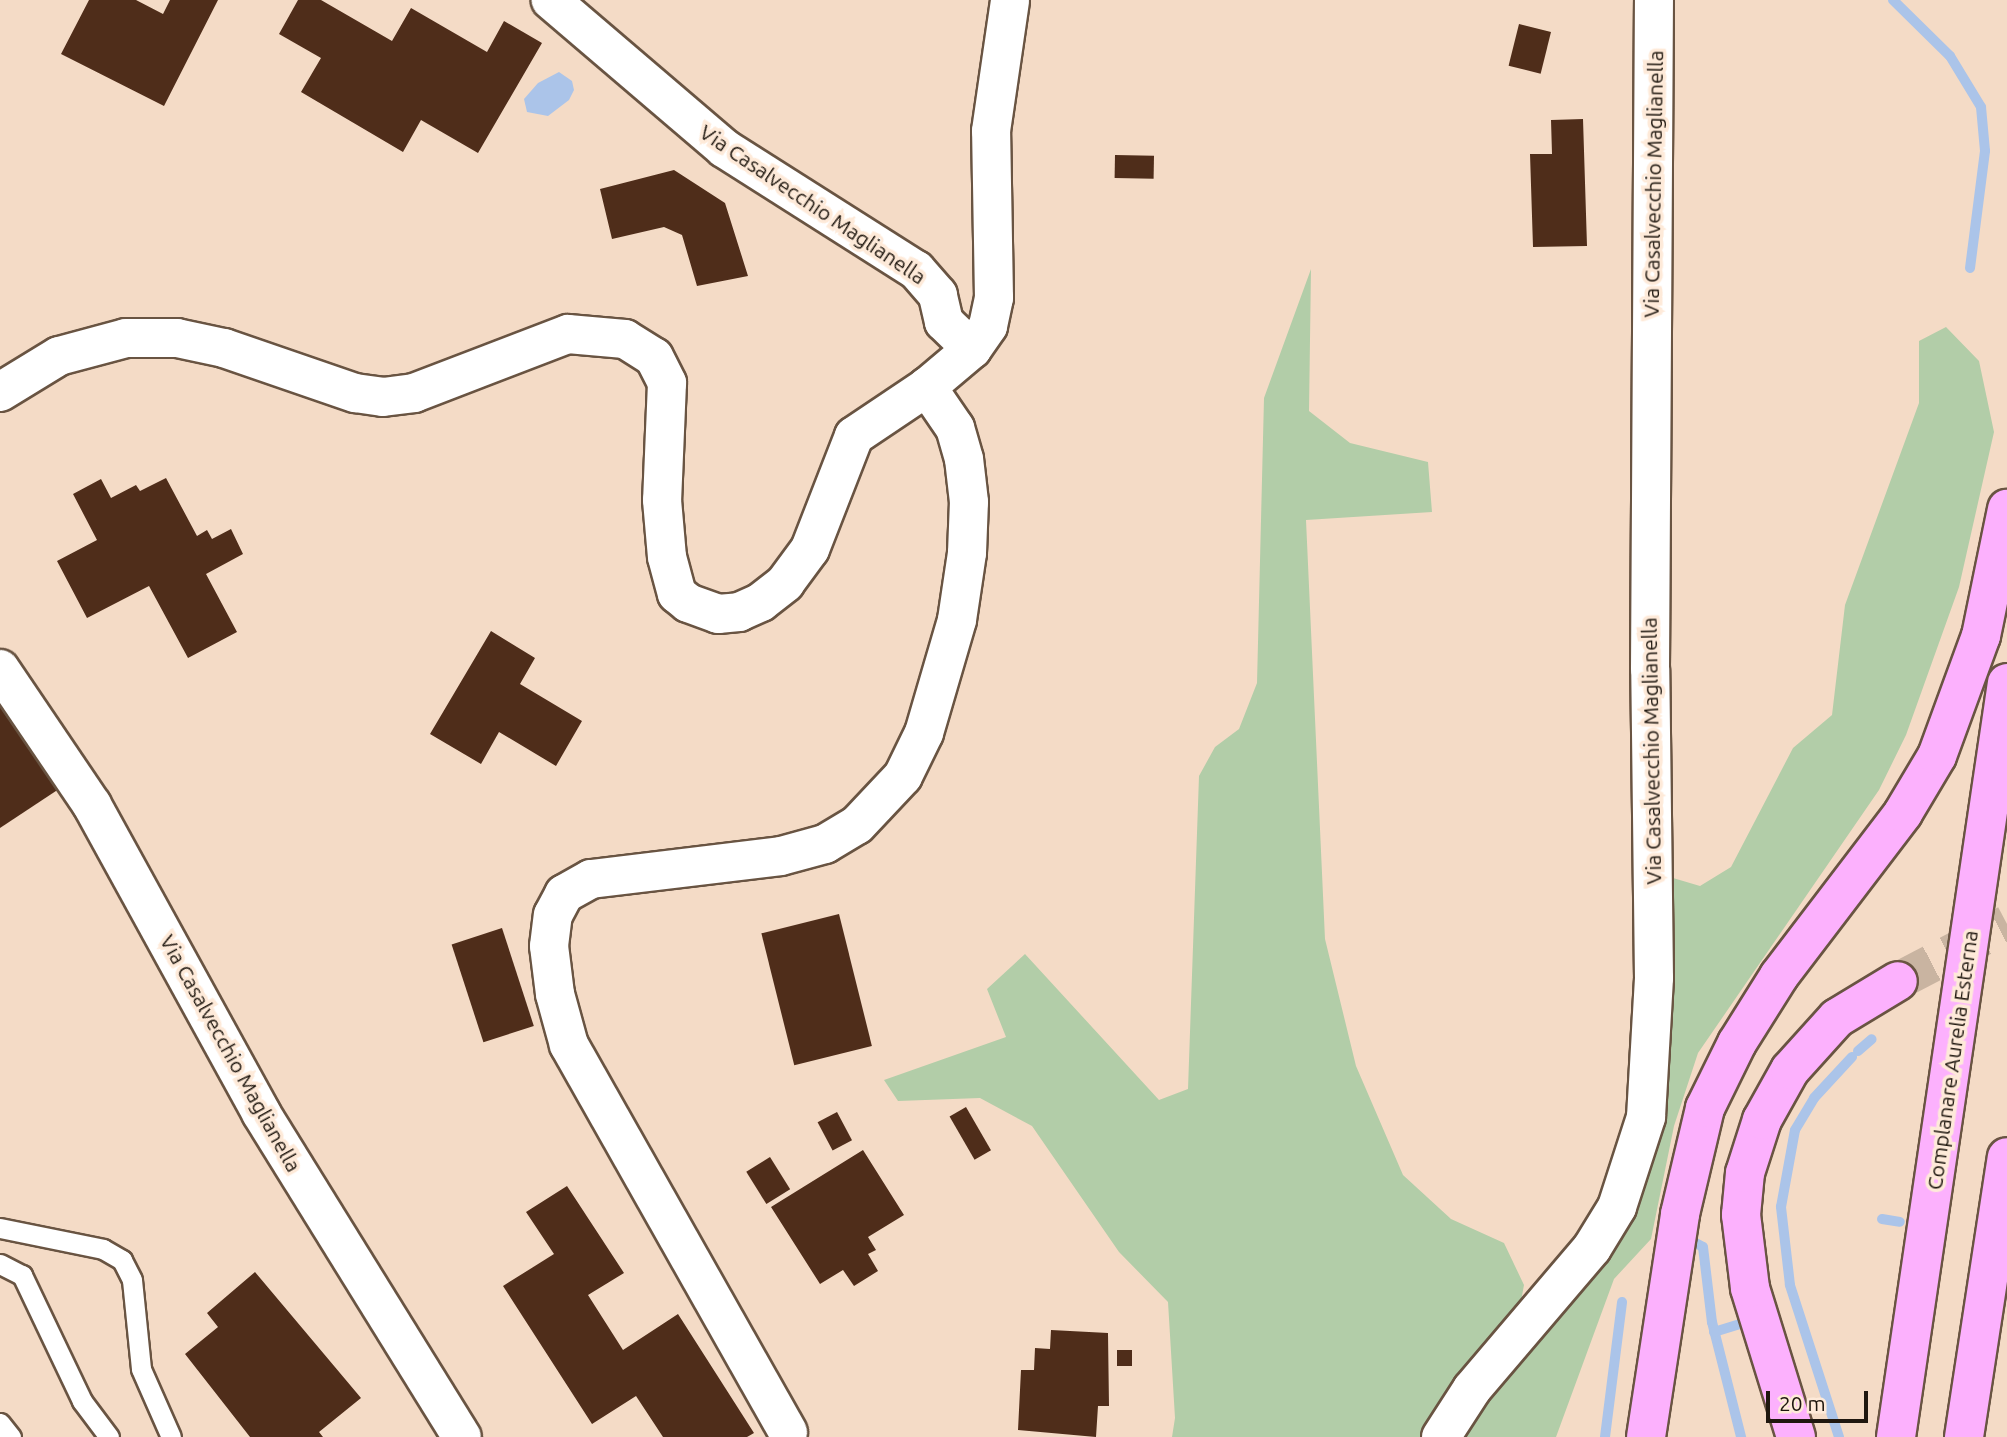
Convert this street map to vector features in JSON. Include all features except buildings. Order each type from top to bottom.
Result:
[{"type":"highway","points":[[1646,1437],[1680,1214],[1705,1108],[1737,1043],[1779,976],[1903,813],[1937,757],[1981,636],[2007,509]]},
{"type":"highway","name":"Complanare Aurelia Esterna","points":[[1895,1437],[2007,684]]},
{"type":"highway","points":[[1796,1437],[1750,1288],[1741,1215],[1745,1173],[1762,1120],[1790,1070],[1837,1018],[1898,981]]},
{"type":"highway","points":[[1964,1437],[2007,1157]]},
{"type":"street","name":"Via Casalvecchio Maglianella","points":[[551,0],[724,148],[916,270],[938,295],[944,322],[972,349]]},
{"type":"street","points":[[0,392],[59,356],[127,338],[169,338],[224,348],[355,393],[383,397],[414,393],[568,334],[625,339],[654,356],[667,383],[662,485],[672,584],[682,600],[718,614],[754,607],[785,583],[814,540],[854,436],[927,387],[972,349],[988,326],[994,298],[991,131],[1010,0]]},
{"type":"street","name":"Via Casalvecchio Maglianella","points":[[1441,1437],[1472,1389],[1592,1248],[1617,1207],[1646,1117],[1654,978],[1650,656],[1654,0]]},
{"type":"street","points":[[788,1432],[569,1045],[555,994],[549,946],[553,915],[564,894],[592,879],[781,856],[825,844],[857,825],[903,776],[924,733],[957,620],[967,553],[970,502],[964,459],[955,428],[927,387]]},
{"type":"street","name":"Via Casalvecchio Maglianella","points":[[0,669],[92,805],[271,1131],[462,1437]]},
{"type":"lane","points":[[0,1228],[103,1249],[122,1260],[132,1280],[141,1369],[171,1437]]},
{"type":"lane","points":[[0,1264],[22,1275],[82,1401],[109,1437]]},
{"type":"lane","points":[[0,1423],[11,1437]]},
{"type":"green space","points":[[1311,269],[1309,411],[1350,443],[1428,462],[1432,512],[1306,520],[1325,939],[1356,1066],[1403,1175],[1451,1219],[1504,1243],[1524,1285],[1519,1312],[1425,1437],[1172,1437],[1175,1418],[1168,1302],[1119,1252],[1032,1126],[980,1098],[898,1101],[884,1080],[1006,1037],[987,989],[1025,954],[1159,1100],[1188,1089],[1199,776],[1215,747],[1239,729],[1257,683],[1264,398]]},
{"type":"green space","points":[[1946,327],[1979,361],[1994,432],[1959,587],[1906,735],[1879,790],[1698,1053],[1674,1126],[1651,1239],[1614,1279],[1556,1437],[1455,1437],[1624,1207],[1666,882],[1673,878],[1700,886],[1731,867],[1793,748],[1832,715],[1845,605],[1919,403],[1919,341]]},
{"type":"water","points":[[559,72],[572,81],[574,90],[569,100],[548,116],[527,112],[524,99],[538,83]]},
{"type":"waterway","points":[[1893,0],[1950,56],[1981,107],[1985,151],[1970,268]]},
{"type":"waterway","points":[[1858,1051],[1872,1039]]},
{"type":"waterway","points":[[1839,1437],[1790,1285],[1781,1207],[1795,1130],[1814,1098],[1852,1057]]},
{"type":"waterway","points":[[1882,1219],[1900,1222]]},
{"type":"waterway","points":[[1694,1242],[1703,1247],[1712,1322],[1741,1437]]},
{"type":"waterway","points":[[1605,1437],[1622,1302]]},
{"type":"waterway","points":[[1714,1332],[1741,1324]]},
{"type":"tunnel","points":[[1898,981],[2007,924]]}]
